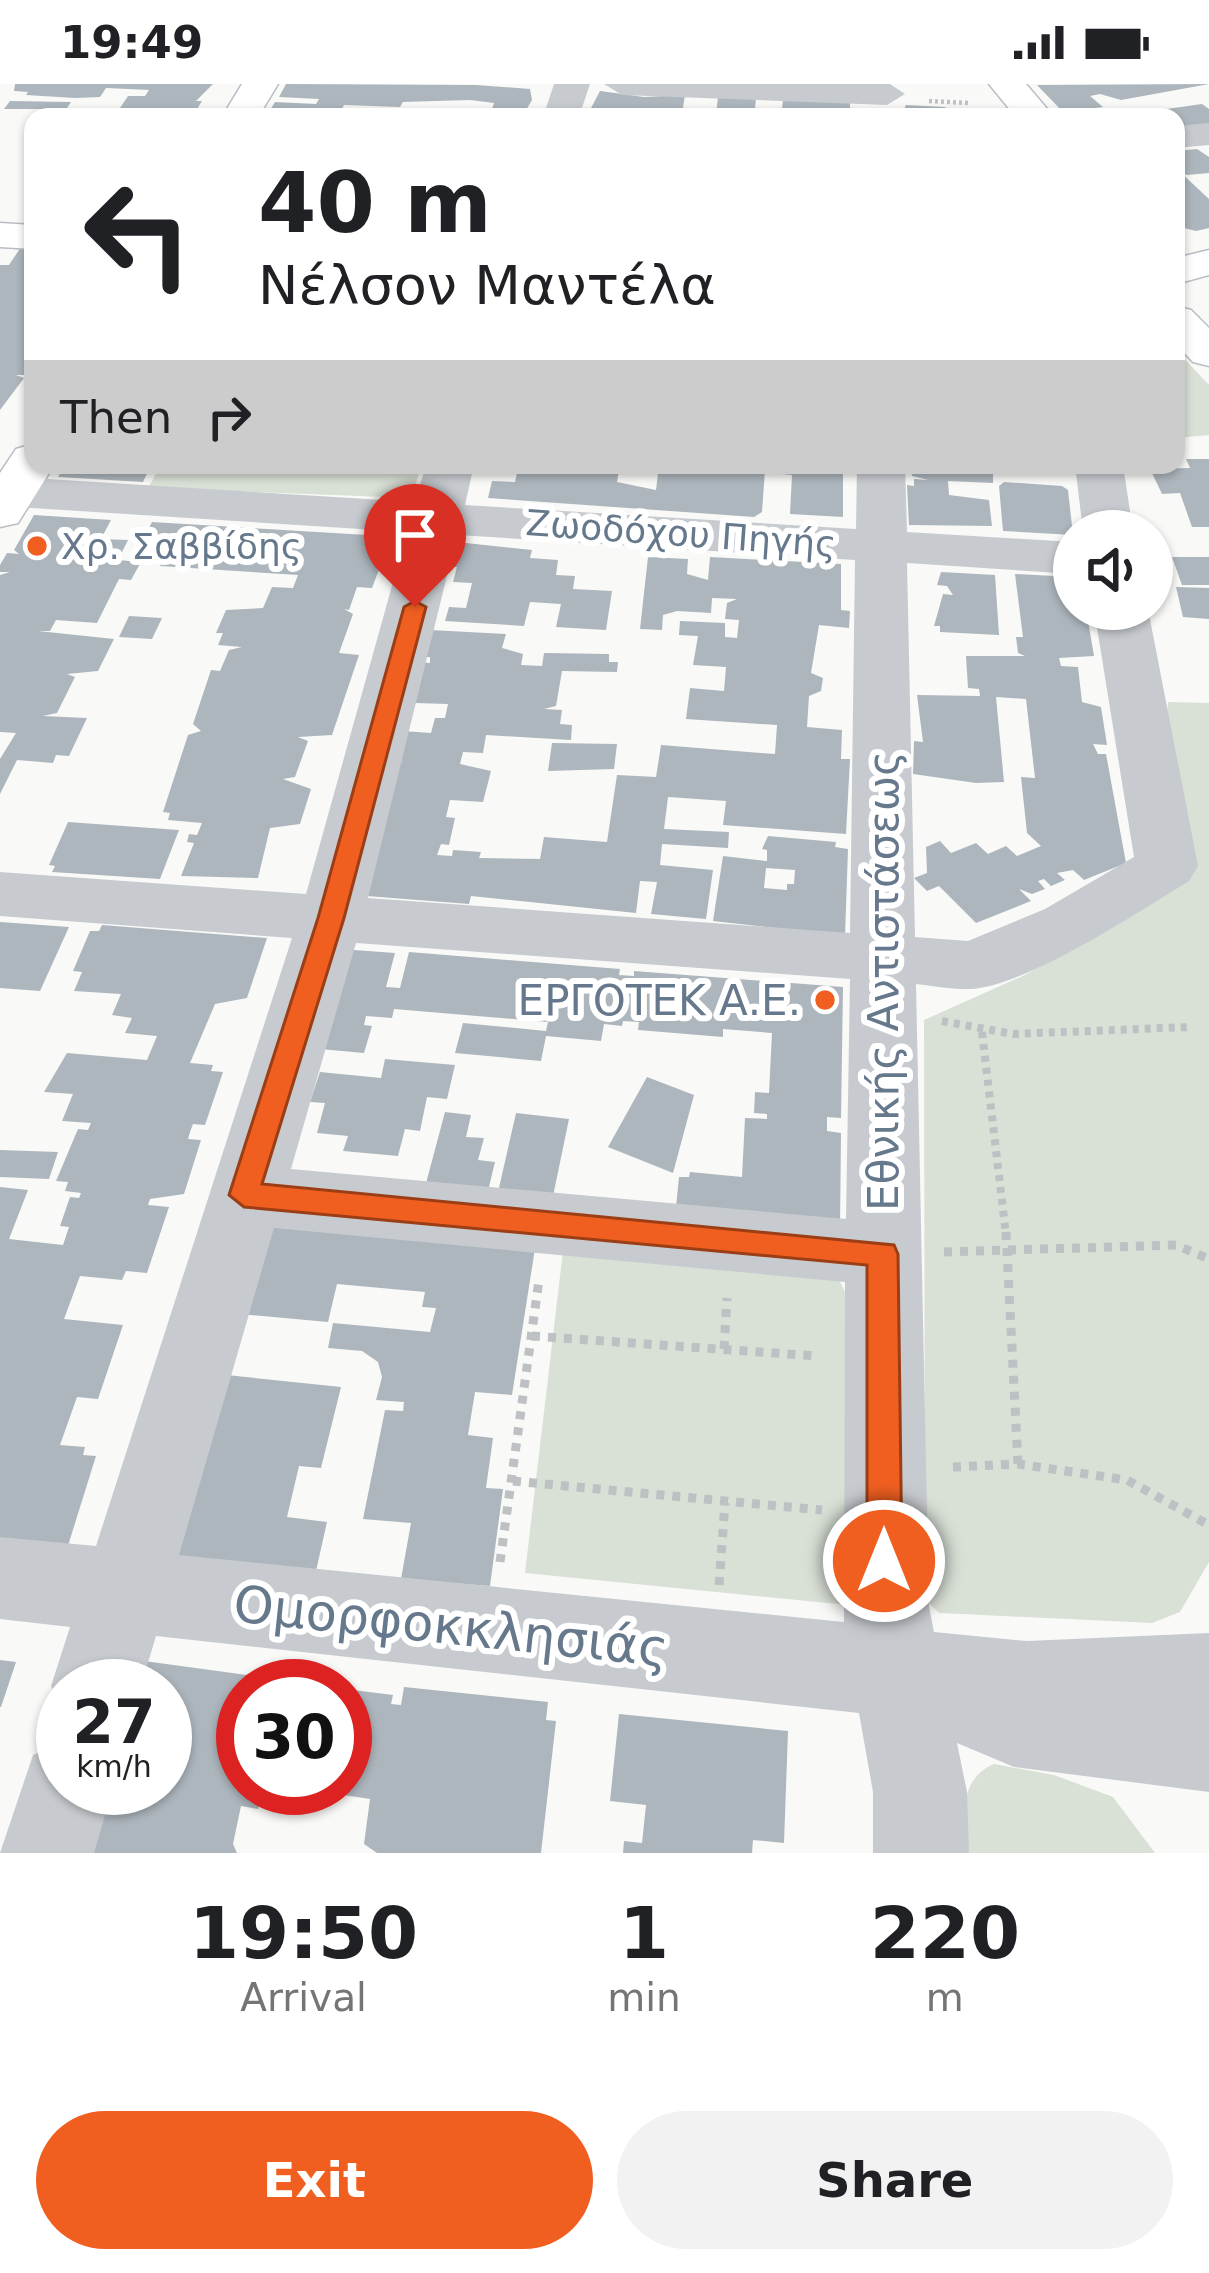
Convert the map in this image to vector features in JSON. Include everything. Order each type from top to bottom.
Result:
[{"type":"main road","points":[[1185,268],[1209,301]]},
{"type":"main road","points":[[1185,328],[1209,353]]},
{"type":"street","points":[[622,84],[886,99]]},
{"type":"street","name":"Εθνικής Αντιστάσεως","points":[[881,474],[888,1634],[902,1674],[920,1792],[921,1853]]},
{"type":"street","points":[[1100,474],[1105,510]]},
{"type":"street","name":"Ζωοδόχου Πηγής","points":[[11,489],[445,492],[883,546],[1053,557]]},
{"type":"street","points":[[104,1659],[331,918],[445,492]]},
{"type":"street","points":[[0,894],[331,918],[883,974],[974,965],[1068,925],[1167,866],[1125,630]]},
{"type":"street","points":[[244,1195],[883,1254]]},
{"type":"street","name":"Ομορφοκκλησιάς","points":[[0,1578],[1027,1686],[1209,1678]]},
{"type":"street","name":"Ομορφοκκλησιάς","points":[[902,1674],[1014,1721],[1209,1747]]},
{"type":"street","points":[[46,1853],[58,1815]]},
{"type":"path","points":[[886,99],[990,97]]},
{"type":"path","points":[[883,974],[916,1014],[982,1032],[1190,1027]]},
{"type":"path","points":[[982,1032],[1008,1251],[1018,1464]]},
{"type":"path","points":[[489,1627],[547,1225]]},
{"type":"path","points":[[1008,1251],[1176,1245],[1209,1259]]},
{"type":"path","points":[[532,1336],[884,1361]]},
{"type":"path","points":[[513,1481],[884,1492],[1018,1464],[1127,1480],[1209,1525]]},
{"type":"shaded area","points":[[1185,360],[1209,385],[1209,435],[1185,437]]},
{"type":"shaded area","points":[[156,474],[419,474],[412,498],[148,488]]},
{"type":"shaded area","points":[[1168,702],[1209,703],[1209,1562],[1180,1612],[1152,1623],[939,1613],[925,1599],[924,1020],[1025,975],[1157,899]]},
{"type":"shaded area","points":[[563,1251],[837,1276],[845,1292],[848,1605],[525,1573]]},
{"type":"shaded area","points":[[994,1764],[1054,1775],[1113,1797],[1155,1853],[963,1853],[968,1790]]},
{"type":"building","points":[[15,84],[213,84],[196,101],[202,101],[198,108],[120,108],[128,96],[145,96],[149,90],[106,88],[100,97],[75,98],[14,91]]},
{"type":"building","points":[[286,84],[476,85],[530,89],[532,100],[527,108],[492,108],[494,103],[470,100],[403,102],[400,107],[271,108],[275,102],[316,104],[319,99],[279,97]]},
{"type":"building","points":[[1209,84],[1121,100],[1090,96],[1103,107],[1095,108],[1059,108],[1037,85]]},
{"type":"building","points":[[600,91],[644,97],[685,95],[683,108],[591,108]]},
{"type":"building","points":[[718,97],[756,99],[755,108],[717,108]]},
{"type":"building","points":[[783,100],[850,103],[850,108],[782,108]]},
{"type":"building","points":[[10,101],[71,102],[67,108],[4,109]]},
{"type":"building","points":[[1202,104],[1209,109],[1209,126],[1185,130],[1185,108],[1174,108]]},
{"type":"building","points":[[1197,149],[1209,157],[1209,173],[1185,174],[1185,150]]},
{"type":"building","points":[[1185,177],[1209,199],[1209,228],[1185,228]]},
{"type":"building","points":[[24,247],[24,375],[16,375],[24,378],[0,410],[0,265],[9,265]]},
{"type":"building","points":[[1186,459],[1209,459],[1209,527],[1192,527],[1180,493],[1162,494],[1152,474],[1185,474],[1185,468],[1190,468]]},
{"type":"building","points":[[60,474],[147,474],[143,482]]},
{"type":"building","points":[[517,474],[618,474],[617,482],[656,490],[658,474],[765,474],[762,512],[754,517],[488,498],[492,481],[515,482]]},
{"type":"building","points":[[782,474],[843,474],[843,517],[790,514],[792,475]]},
{"type":"building","points":[[993,474],[993,483],[948,481],[949,495],[989,500],[992,526],[909,525],[907,485],[914,486],[914,479],[928,480],[912,476]]},
{"type":"building","points":[[1004,482],[1062,486],[1068,490],[1070,510],[1053,510],[1053,534],[1003,531],[999,486]]},
{"type":"building","points":[[34,515],[111,520],[101,539],[128,540],[118,560],[141,562],[131,580],[119,579],[97,623],[56,620],[50,631],[38,631],[114,639],[98,671],[67,674],[75,677],[57,713],[43,716],[87,718],[69,756],[56,755],[53,763],[17,760],[0,794],[0,759],[16,733],[0,732],[0,575],[10,572],[0,572],[0,565],[7,553],[19,554],[14,550]]},
{"type":"building","points":[[152,522],[401,537],[391,567],[380,567],[372,588],[357,587],[349,610],[344,609],[353,614],[339,653],[359,655],[332,735],[298,737],[308,741],[295,777],[283,779],[311,789],[300,824],[270,828],[258,878],[181,876],[194,843],[187,842],[189,834],[197,835],[202,823],[168,820],[170,813],[163,812],[188,735],[201,731],[193,724],[211,670],[220,671],[229,650],[242,647],[218,645],[223,633],[216,633],[226,610],[263,608],[272,587],[293,588],[298,575],[160,566],[168,548],[140,547]]},
{"type":"building","points":[[457,542],[532,550],[530,558],[558,560],[556,575],[575,576],[573,589],[612,591],[606,630],[556,627],[561,604],[530,602],[524,626],[445,621],[449,607],[466,608],[472,583],[453,582],[457,567],[450,567]]},
{"type":"building","points":[[648,557],[688,559],[687,574],[708,580],[710,557],[841,564],[841,610],[850,611],[849,628],[819,625],[811,673],[823,678],[821,691],[809,696],[807,727],[842,730],[841,759],[850,759],[846,834],[723,825],[726,801],[668,797],[664,829],[729,832],[728,848],[662,844],[660,865],[713,870],[706,919],[651,914],[657,882],[640,881],[636,913],[471,896],[469,904],[354,895],[391,765],[403,761],[395,760],[402,731],[431,733],[435,718],[445,718],[448,704],[415,703],[418,662],[430,663],[430,657],[424,657],[430,630],[506,634],[502,648],[523,654],[521,665],[542,666],[544,653],[609,654],[609,662],[618,662],[617,672],[562,671],[556,706],[544,709],[562,710],[560,724],[572,725],[571,740],[486,735],[483,753],[463,752],[460,764],[491,771],[483,802],[450,800],[446,817],[455,818],[449,845],[441,844],[437,855],[452,856],[453,850],[481,852],[479,858],[540,859],[544,837],[607,842],[617,775],[656,777],[661,745],[775,754],[777,725],[686,719],[690,688],[724,691],[726,667],[693,665],[698,636],[679,635],[680,621],[725,623],[725,637],[737,638],[739,620],[725,619],[727,603],[737,599],[712,598],[711,613],[677,611],[663,615],[662,630],[640,629]]},
{"type":"building","points":[[1173,557],[1209,557],[1209,585],[1182,585]]},
{"type":"building","points":[[941,572],[995,575],[999,635],[940,632],[940,626],[934,626],[943,594],[953,595],[947,586],[937,585]]},
{"type":"building","points":[[1015,574],[1053,576],[1053,630],[1090,630],[1094,656],[1059,658],[1061,666],[1078,667],[1082,702],[1101,707],[1107,745],[1093,744],[1098,754],[1106,754],[1126,863],[1084,880],[1073,870],[1057,873],[1065,880],[1051,886],[1044,879],[1038,881],[1045,889],[1032,894],[1019,889],[1031,901],[976,923],[939,886],[927,891],[914,878],[927,873],[926,847],[940,841],[951,853],[976,843],[988,854],[1006,846],[1017,856],[1041,846],[1027,833],[1021,777],[1035,778],[1026,699],[996,697],[1004,782],[976,783],[913,774],[914,741],[923,742],[917,695],[980,696],[979,689],[968,688],[966,656],[1025,656],[1018,653],[1016,637],[1023,637]]},
{"type":"building","points":[[1176,587],[1209,588],[1209,619],[1183,617]]},
{"type":"building","points":[[129,616],[162,618],[152,639],[119,637]]},
{"type":"building","points":[[552,743],[617,744],[614,769],[548,771]]},
{"type":"building","points":[[68,822],[179,830],[160,879],[52,872],[55,866],[49,865]]},
{"type":"building","points":[[768,836],[836,842],[835,847],[848,849],[845,936],[713,921],[723,856],[767,861],[767,850],[762,849]],"holes":[[[766,868],[795,870],[794,884],[787,884],[787,890],[764,888]]]},
{"type":"building","points":[[0,922],[69,927],[40,991],[0,988]]},
{"type":"building","points":[[102,925],[267,938],[247,998],[215,1004],[190,1063],[213,1065],[211,1071],[223,1072],[205,1125],[193,1124],[190,1132],[188,1139],[201,1140],[184,1194],[150,1199],[148,1205],[169,1207],[147,1273],[126,1271],[122,1280],[80,1276],[64,1319],[123,1325],[98,1399],[77,1397],[60,1445],[85,1447],[83,1455],[96,1456],[66,1552],[0,1545],[0,1187],[28,1190],[9,1239],[63,1245],[69,1227],[60,1226],[70,1197],[79,1198],[81,1193],[65,1191],[68,1182],[56,1181],[78,1129],[88,1130],[91,1123],[62,1121],[73,1094],[44,1092],[67,1053],[147,1060],[157,1036],[125,1033],[132,1018],[112,1015],[121,994],[74,991],[82,972],[73,971],[90,931],[99,931]]},
{"type":"building","points":[[340,949],[395,953],[386,987],[400,988],[409,952],[620,969],[619,975],[634,976],[634,971],[843,987],[841,1118],[827,1117],[827,1131],[841,1133],[840,1228],[676,1207],[679,1177],[689,1177],[690,1172],[742,1177],[745,1118],[767,1119],[767,1114],[754,1113],[755,1092],[769,1093],[772,1033],[723,1029],[723,1037],[638,1030],[639,1022],[623,1021],[622,1026],[604,1024],[601,1041],[546,1036],[541,1061],[455,1053],[463,1023],[546,1031],[548,1022],[394,1009],[392,1018],[366,1016],[364,1025],[372,1026],[364,1053],[320,1049]]},
{"type":"building","points":[[385,1059],[455,1065],[447,1099],[427,1097],[420,1131],[405,1129],[398,1156],[343,1151],[348,1136],[317,1133],[325,1103],[310,1102],[320,1072],[381,1078]]},
{"type":"building","points":[[647,1077],[694,1095],[673,1173],[608,1147]]},
{"type":"building","points":[[445,1112],[471,1115],[466,1137],[484,1138],[478,1160],[495,1162],[487,1195],[425,1187]]},
{"type":"building","points":[[516,1113],[569,1119],[552,1201],[496,1201]]},
{"type":"building","points":[[0,1150],[58,1152],[49,1179],[0,1177]]},
{"type":"building","points":[[259,1217],[536,1242],[512,1395],[475,1392],[468,1435],[493,1438],[486,1488],[503,1489],[490,1586],[401,1579],[411,1523],[363,1519],[385,1410],[403,1411],[404,1402],[376,1400],[382,1377],[378,1362],[362,1351],[328,1348],[333,1323],[430,1332],[436,1308],[422,1307],[425,1292],[337,1284],[328,1322],[239,1314]]},
{"type":"building","points":[[217,1374],[341,1387],[321,1468],[299,1466],[287,1517],[327,1522],[316,1571],[166,1554]]},
{"type":"building","points":[[0,1660],[16,1662],[1,1707],[0,1707]]},
{"type":"building","points":[[192,1668],[216,1671],[216,1815],[239,1815],[233,1844],[237,1853],[80,1853],[91,1815],[192,1815]]},
{"type":"building","points":[[404,1687],[548,1702],[546,1720],[556,1721],[541,1853],[377,1853],[364,1844],[368,1815],[372,1815],[372,1692],[393,1695],[391,1704],[401,1705]]},
{"type":"building","points":[[619,1714],[788,1731],[784,1843],[753,1840],[752,1853],[623,1853],[624,1841],[642,1843],[646,1805],[610,1801]]},
{"type":"place","name":"Χρ. Σαββίδης","points":[[37,546]]},
{"type":"place","name":"ΕΡΓΟΤΕΚ Α.Ε.","points":[[825,1000]]},
{"type":"route","points":[[415,607],[331,918],[244,1195],[883,1254],[884,1561]]}]
